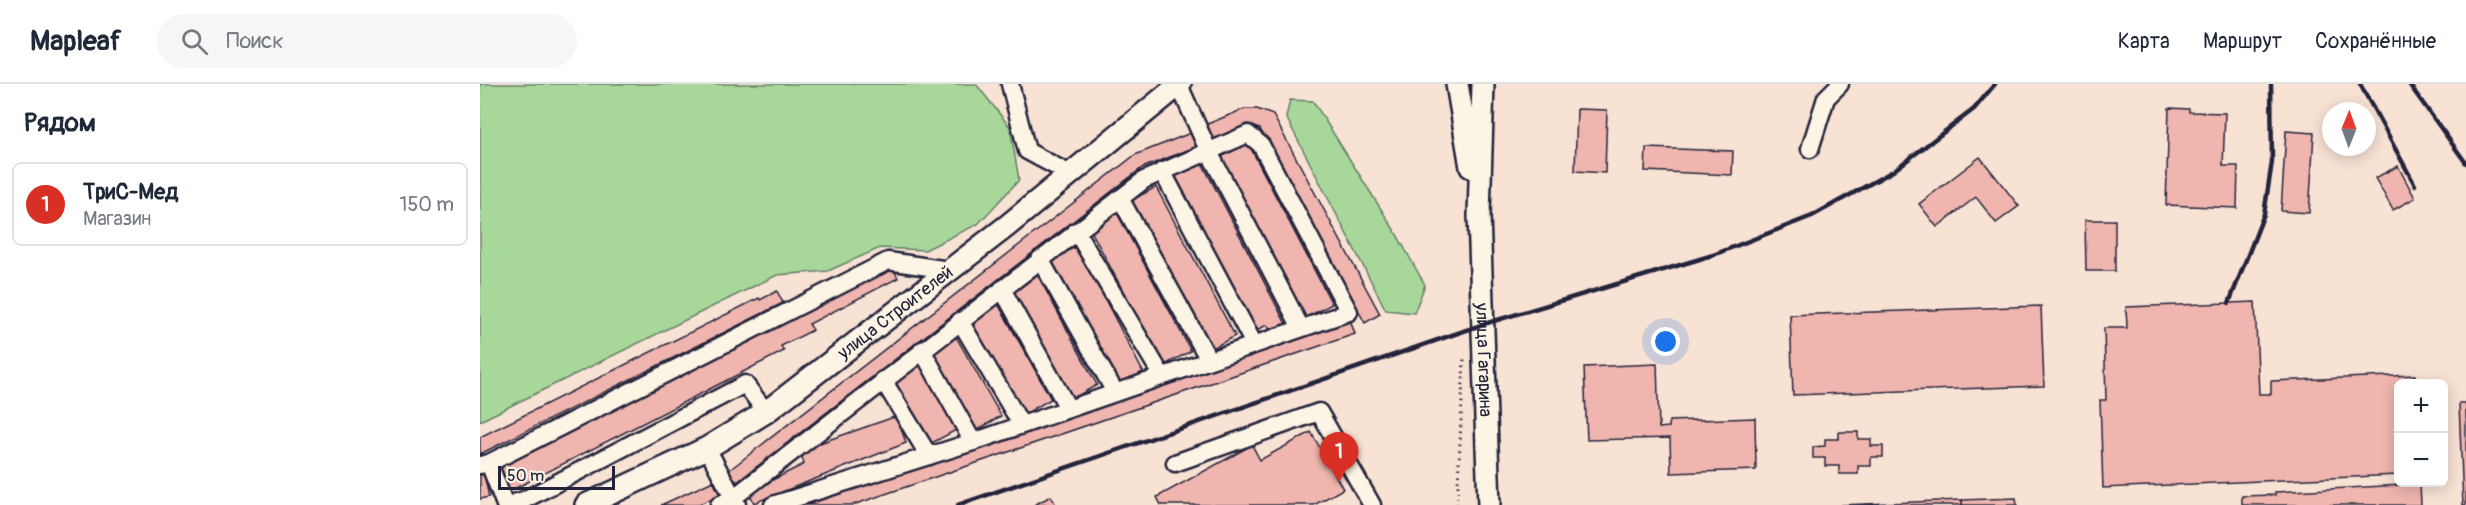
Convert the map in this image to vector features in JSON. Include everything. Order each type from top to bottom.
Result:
[{"type":"main road","name":"улица Строителей","points":[[586,505],[707,448],[765,412],[950,270],[1180,84]]},
{"type":"main road","points":[[1457,84],[1479,215]]},
{"type":"main road","points":[[1479,215],[1482,84]]},
{"type":"main road","name":"улица Гагарина","points":[[1479,215],[1489,505]]},
{"type":"lane","points":[[1010,84],[1027,151],[1070,174]]},
{"type":"lane","points":[[1180,84],[1209,152],[1301,328]]},
{"type":"lane","points":[[1810,149],[1826,98],[1840,84]]},
{"type":"lane","points":[[707,448],[730,503],[883,380],[1144,180],[1248,134],[1261,145],[1348,312],[929,456],[773,505]]},
{"type":"lane","points":[[1162,171],[1254,344]]},
{"type":"lane","points":[[1120,198],[1209,360]]},
{"type":"lane","points":[[1076,231],[1162,376]]},
{"type":"lane","points":[[1040,259],[1115,392]]},
{"type":"lane","points":[[765,412],[746,384],[524,500],[507,505],[484,464],[888,261],[950,270]]},
{"type":"lane","points":[[1002,289],[1068,408]]},
{"type":"lane","points":[[960,321],[1021,424]]},
{"type":"lane","points":[[922,350],[973,441]]},
{"type":"lane","points":[[883,380],[929,456]]},
{"type":"lane","points":[[1175,463],[1319,412],[1372,505]]},
{"type":"path","points":[[1457,505],[1464,354]]},
{"type":"green space","points":[[480,84],[976,84],[1010,127],[1019,180],[978,224],[925,250],[880,248],[828,271],[777,275],[480,421]]},
{"type":"green space","points":[[1290,100],[1313,101],[1396,233],[1425,285],[1414,313],[1386,310],[1286,117]]},
{"type":"building","points":[[2169,108],[2189,109],[2189,112],[2225,113],[2223,166],[2238,166],[2237,208],[2166,205]]},
{"type":"building","points":[[1244,109],[1257,109],[1273,115],[1380,314],[1365,323],[1260,129],[1248,126],[1211,141],[1205,125]]},
{"type":"building","points":[[1577,109],[1607,110],[1605,173],[1575,171]]},
{"type":"building","points":[[2286,131],[2314,133],[2309,213],[2281,211]]},
{"type":"building","points":[[1193,132],[1198,146],[1142,168],[737,482],[728,471],[1135,155]]},
{"type":"building","points":[[1248,143],[1332,304],[1305,318],[1221,157]]},
{"type":"building","points":[[1646,148],[1733,151],[1732,175],[1645,171]]},
{"type":"building","points":[[1980,157],[2019,206],[1996,223],[1976,197],[1937,227],[1919,204]]},
{"type":"building","points":[[1201,161],[1286,324],[1271,332],[1267,325],[1255,331],[1174,175]]},
{"type":"building","points":[[2398,166],[2415,198],[2393,210],[2375,178]]},
{"type":"building","points":[[1156,187],[1235,336],[1209,350],[1130,201]]},
{"type":"building","points":[[1117,213],[1191,351],[1163,366],[1089,227]]},
{"type":"building","points":[[2085,220],[2115,220],[2115,271],[2086,271]]},
{"type":"building","points":[[1077,246],[1143,372],[1118,385],[1051,260]]},
{"type":"building","points":[[892,266],[898,278],[809,324],[813,330],[781,346],[784,351],[510,491],[498,467]]},
{"type":"building","points":[[1037,274],[1097,385],[1070,400],[1010,289]]},
{"type":"building","points":[[777,291],[783,303],[480,454],[480,437]]},
{"type":"building","points":[[2255,302],[2259,394],[2271,394],[2271,381],[2415,375],[2415,379],[2394,379],[2394,475],[2103,488],[2100,400],[2106,400],[2104,328],[2127,328],[2126,307]]},
{"type":"building","points":[[998,304],[1051,399],[1023,415],[969,321]]},
{"type":"building","points":[[2041,306],[2044,386],[1793,395],[1790,315]]},
{"type":"building","points":[[1350,320],[1355,334],[853,505],[806,505]]},
{"type":"building","points":[[955,335],[1001,416],[976,431],[930,350]]},
{"type":"building","points":[[921,364],[958,429],[930,444],[893,380]]},
{"type":"building","points":[[1657,364],[1659,428],[1669,427],[1669,421],[1755,418],[1756,470],[1671,473],[1670,438],[1587,440],[1584,367]]},
{"type":"building","points":[[2459,403],[2466,403],[2466,505],[2463,505]]},
{"type":"building","points":[[897,416],[906,443],[754,503],[749,492],[804,464],[801,454],[817,444]]},
{"type":"building","points":[[1311,432],[1343,489],[1314,505],[1161,505],[1157,497],[1252,445],[1260,460]]},
{"type":"building","points":[[1839,432],[1858,432],[1858,439],[1871,439],[1871,446],[1883,446],[1883,457],[1871,457],[1871,466],[1858,466],[1858,474],[1839,474],[1839,466],[1825,466],[1825,458],[1813,458],[1813,447],[1825,446],[1825,439],[1839,439]]},
{"type":"building","points":[[484,474],[489,497],[480,499],[480,475]]},
{"type":"building","points":[[713,481],[720,495],[697,505],[661,505]]},
{"type":"building","points":[[2394,485],[2420,487],[2421,505],[2242,505],[2242,496],[2275,495],[2275,492]]},
{"type":"building","points":[[1051,496],[1056,505],[1034,505]]},
{"type":"building","points":[[2016,498],[2017,505],[1962,505],[1962,500]]},
{"type":"building","points":[[1962,500],[1962,505],[1840,505]]},
{"type":"railway","points":[[958,505],[1484,324],[1713,255],[1812,216],[1893,171],[1974,109],[1995,84]]},
{"type":"railway","points":[[2229,303],[2264,214],[2272,162],[2271,84]]},
{"type":"railway","points":[[2360,84],[2415,185]]},
{"type":"railway","points":[[2409,84],[2466,163]]},
{"type":"place","name":"ТриС-Мед","points":[[1339,482]]}]
